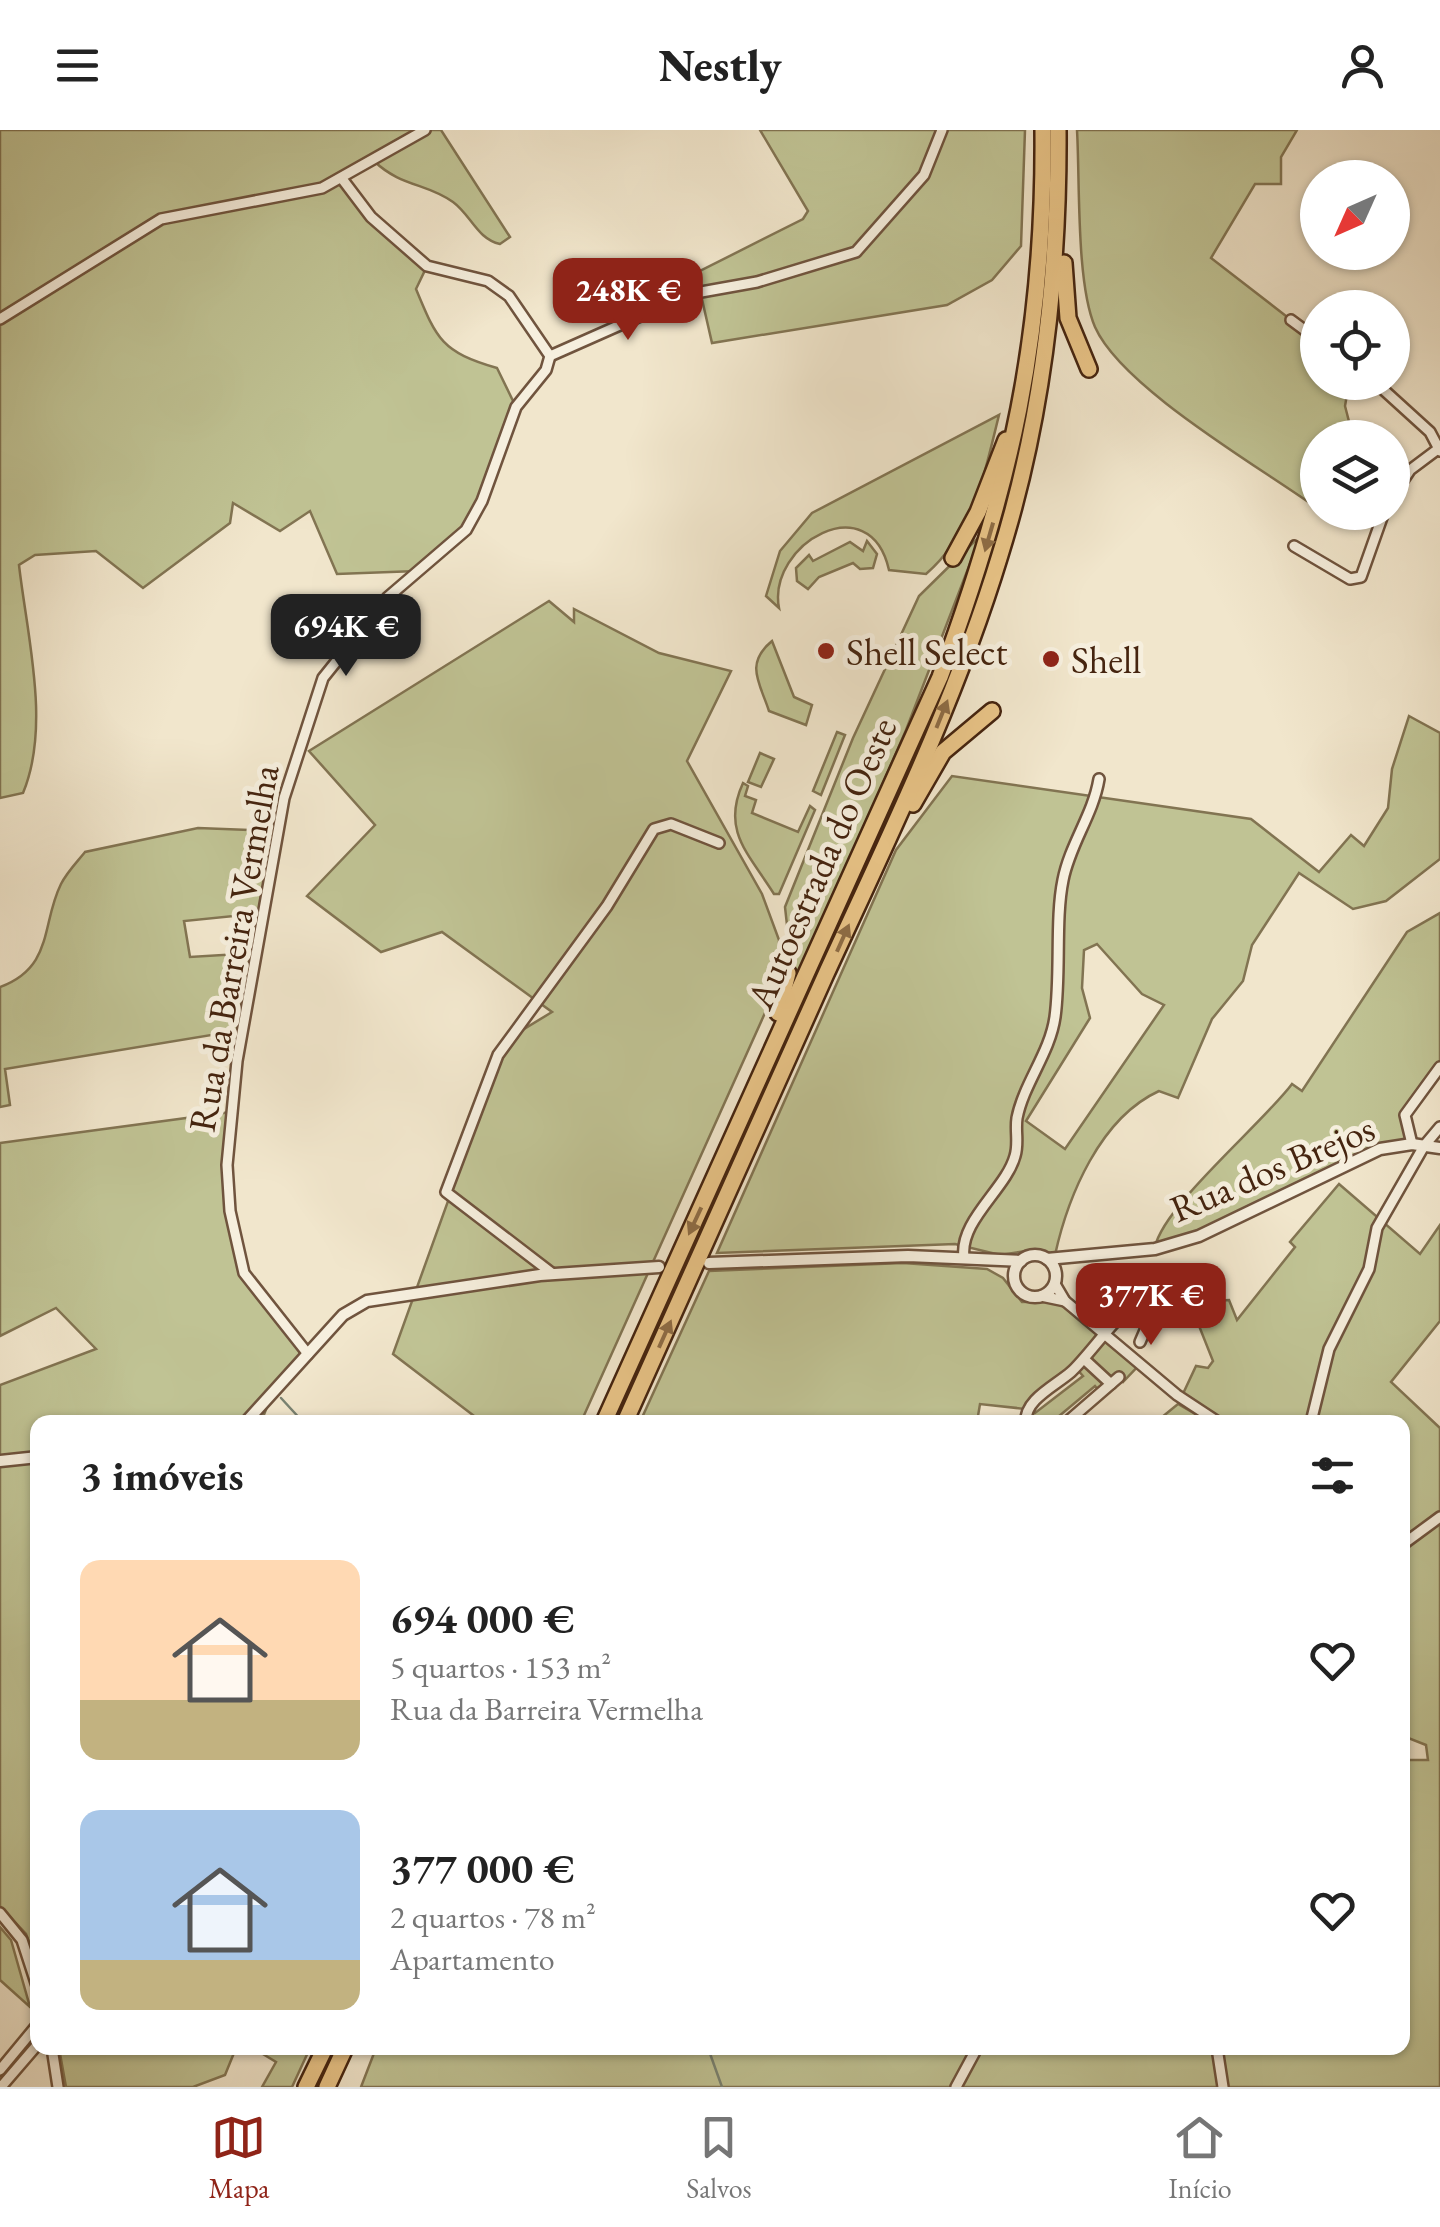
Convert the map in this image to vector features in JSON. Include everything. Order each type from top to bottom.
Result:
[{"type":"highway","name":"Autoestrada do Oeste","points":[[607,1415],[940,677],[976,581],[1024,395],[1042,250],[1043,130]]},
{"type":"highway","name":"Autoestrada do Oeste","points":[[628,1415],[952,690],[1006,536],[1042,374],[1058,210],[1058,130]]},
{"type":"highway","points":[[1058,210],[1066,234],[1062,276],[1068,318],[1089,369]]},
{"type":"highway","points":[[952,558],[978,512],[1024,395]]},
{"type":"highway","points":[[875,867],[894,842],[944,752],[992,711]]},
{"type":"highway","points":[[720,1168],[734,1116],[784,998],[788,973]]},
{"type":"highway","points":[[306,2087],[322,2055]]},
{"type":"highway","points":[[327,2087],[342,2055]]},
{"type":"street","points":[[0,318],[160,219],[322,188],[344,180],[424,130]]},
{"type":"street","points":[[344,180],[372,217],[427,266],[488,281],[510,296],[550,356],[690,294],[757,282],[856,252],[924,175],[942,130]]},
{"type":"street","points":[[1291,320],[1300,327]]},
{"type":"street","name":"Rua da Barreira Vermelha","points":[[308,1354],[244,1273],[234,1240],[228,1179],[236,1061],[284,798],[323,678],[388,596],[466,530],[482,501],[516,406],[546,370],[550,356]]},
{"type":"street","points":[[1394,400],[1430,432],[1439,450],[1410,470]]},
{"type":"street","points":[[1294,546],[1350,579],[1361,577],[1378,530]]},
{"type":"street","points":[[964,1257],[968,1232],[1012,1166],[1018,1147],[1016,1120],[1054,1025],[1061,956],[1060,893],[1065,870],[1095,802],[1099,779]]},
{"type":"street","points":[[553,1274],[446,1192],[498,1055],[606,906],[654,829],[671,824],[719,843]]},
{"type":"street","points":[[1418,1145],[1405,1115],[1440,1066]]},
{"type":"street","points":[[1313,1415],[1329,1349],[1369,1269],[1377,1228],[1418,1145],[1440,1126]]},
{"type":"street","name":"Rua dos Brejos","points":[[1047,1259],[1155,1249],[1199,1236],[1353,1158],[1418,1145],[1440,1148]]},
{"type":"street","points":[[709,1263],[964,1257],[993,1263],[1034,1256],[1047,1259],[1065,1302]]},
{"type":"street","points":[[1041,1296],[1068,1259]]},
{"type":"street","points":[[1014,1278],[1021,1261]]},
{"type":"street","points":[[993,1263],[1014,1278],[1023,1293],[1065,1302],[1177,1395],[1207,1415]]},
{"type":"street","points":[[252,1415],[343,1315],[366,1301],[553,1274],[659,1267]]},
{"type":"street","points":[[1027,1415],[1034,1401],[1084,1359],[1127,1308],[1136,1304],[1152,1314],[1140,1342]]},
{"type":"street","points":[[1075,1415],[1115,1381],[1084,1359]]},
{"type":"street","points":[[0,1462],[30,1458]]},
{"type":"street","points":[[1410,1539],[1440,1518]]},
{"type":"street","points":[[0,1913],[22,1940],[30,1964]]},
{"type":"street","points":[[0,2070],[30,2034]]},
{"type":"street","points":[[1,2087],[30,2053]]},
{"type":"street","points":[[51,2055],[58,2087]]},
{"type":"street","points":[[956,2087],[973,2055]]},
{"type":"street","points":[[1218,2055],[1224,2087]]},
{"type":"green space","points":[[0,130],[441,130],[510,237],[500,244],[485,237],[453,202],[394,176],[374,161],[344,179],[371,217],[427,266],[416,289],[436,332],[464,356],[497,368],[516,407],[466,530],[417,571],[337,574],[310,511],[280,531],[233,503],[230,523],[143,588],[96,551],[35,555],[19,565],[34,680],[35,739],[23,793],[0,798]]},
{"type":"green space","points":[[760,130],[1025,130],[1021,246],[992,280],[947,305],[712,343],[696,273],[803,219],[808,211]]},
{"type":"green space","points":[[1077,130],[1297,130],[1281,157],[1281,184],[1255,184],[1211,258],[1300,327],[1300,400],[1346,400],[1349,420],[1300,420],[1300,497],[1162,400],[1110,351],[1089,308],[1080,231]]},
{"type":"green space","points":[[999,415],[982,481],[966,521],[956,540],[926,574],[889,570],[878,545],[862,531],[843,528],[822,533],[788,563],[780,585],[779,608],[766,596],[780,551],[812,513]]},
{"type":"green space","points":[[981,535],[906,730],[794,989],[785,907],[853,738],[919,596]]},
{"type":"green space","points":[[867,541],[877,554],[873,568],[860,569],[853,563],[819,577],[808,589],[797,581],[796,568],[809,555],[813,561],[850,542],[863,551]]},
{"type":"green space","points":[[549,601],[574,622],[574,609],[659,653],[731,671],[687,761],[762,894],[779,940],[778,984],[584,1415],[473,1415],[393,1354],[506,1040],[552,1012],[442,932],[381,952],[307,896],[375,825],[309,751]]},
{"type":"green space","points":[[772,641],[794,697],[812,705],[806,725],[769,711],[756,666],[763,649]]},
{"type":"green space","points":[[1409,716],[1440,733],[1440,859],[1386,901],[1353,909],[1299,873],[1252,945],[1243,981],[1212,1019],[1178,1098],[1159,1091],[1138,1103],[1104,1139],[1078,1184],[1055,1255],[1032,1250],[1000,1255],[955,1244],[717,1253],[896,850],[952,776],[1251,819],[1319,872],[1351,835],[1364,846],[1388,808],[1392,769]],"holes":[[[1097,944],[1142,994],[1164,1005],[1065,1149],[1026,1121],[1090,1018],[1082,988],[1084,950]]]},
{"type":"green space","points":[[837,732],[845,735],[821,795],[813,791]]},
{"type":"green space","points":[[760,753],[774,759],[761,787],[748,782]]},
{"type":"green space","points":[[743,783],[748,786],[745,796],[756,800],[752,813],[798,832],[810,806],[815,810],[779,894],[774,894],[756,867],[737,829],[735,815]]},
{"type":"green space","points":[[198,828],[278,831],[263,913],[184,921],[190,957],[256,953],[242,1030],[5,1069],[10,1105],[0,1107],[0,987],[30,968],[38,956],[66,875],[85,852]]},
{"type":"green space","points":[[1440,913],[1440,1067],[1405,1115],[1406,1139],[1198,1234],[1155,1247],[1176,1209],[1292,1084],[1302,1091],[1407,932]]},
{"type":"green space","points":[[231,1112],[227,1165],[244,1273],[308,1354],[271,1397],[264,1415],[30,1415],[30,1945],[26,1934],[0,1906],[0,1385],[96,1349],[56,1308],[0,1336],[0,1143]]},
{"type":"green space","points":[[1339,1184],[1420,1254],[1440,1225],[1440,1321],[1391,1382],[1440,1428],[1440,1517],[1435,1522],[1440,1524],[1440,2087],[361,2087],[373,2055],[1410,2055],[1410,1760],[1428,1760],[1426,1745],[1410,1739],[1410,1415],[1207,1415],[1181,1398],[1196,1366],[1208,1368],[1213,1361],[1186,1293],[1197,1282],[1212,1301],[1229,1300],[1237,1320],[1295,1247],[1290,1242]]},
{"type":"green space","points":[[903,1263],[987,1269],[1003,1278],[1022,1302],[1065,1301],[1140,1364],[1123,1382],[1119,1378],[1101,1393],[1095,1386],[1060,1415],[1026,1415],[1026,1409],[980,1404],[978,1415],[643,1415],[709,1271]],"holes":[[[1076,1368],[1083,1376],[1035,1413],[1031,1407]]]},
{"type":"green space","points":[[1178,1404],[1197,1415],[1165,1415]]},
{"type":"green space","points":[[0,1927],[11,1940],[30,2007],[0,1980]]},
{"type":"green space","points":[[60,2055],[233,2055],[225,2075],[193,2087],[66,2087]]},
{"type":"green space","points":[[264,2055],[307,2055],[292,2087],[262,2087],[276,2062]]},
{"type":"waterway","points":[[281,1398],[297,1415]]},
{"type":"waterway","points":[[711,2055],[722,2087]]},
{"type":"place","name":"Shell Select","points":[[826,651]]},
{"type":"place","name":"Shell","points":[[1051,659]]}]
